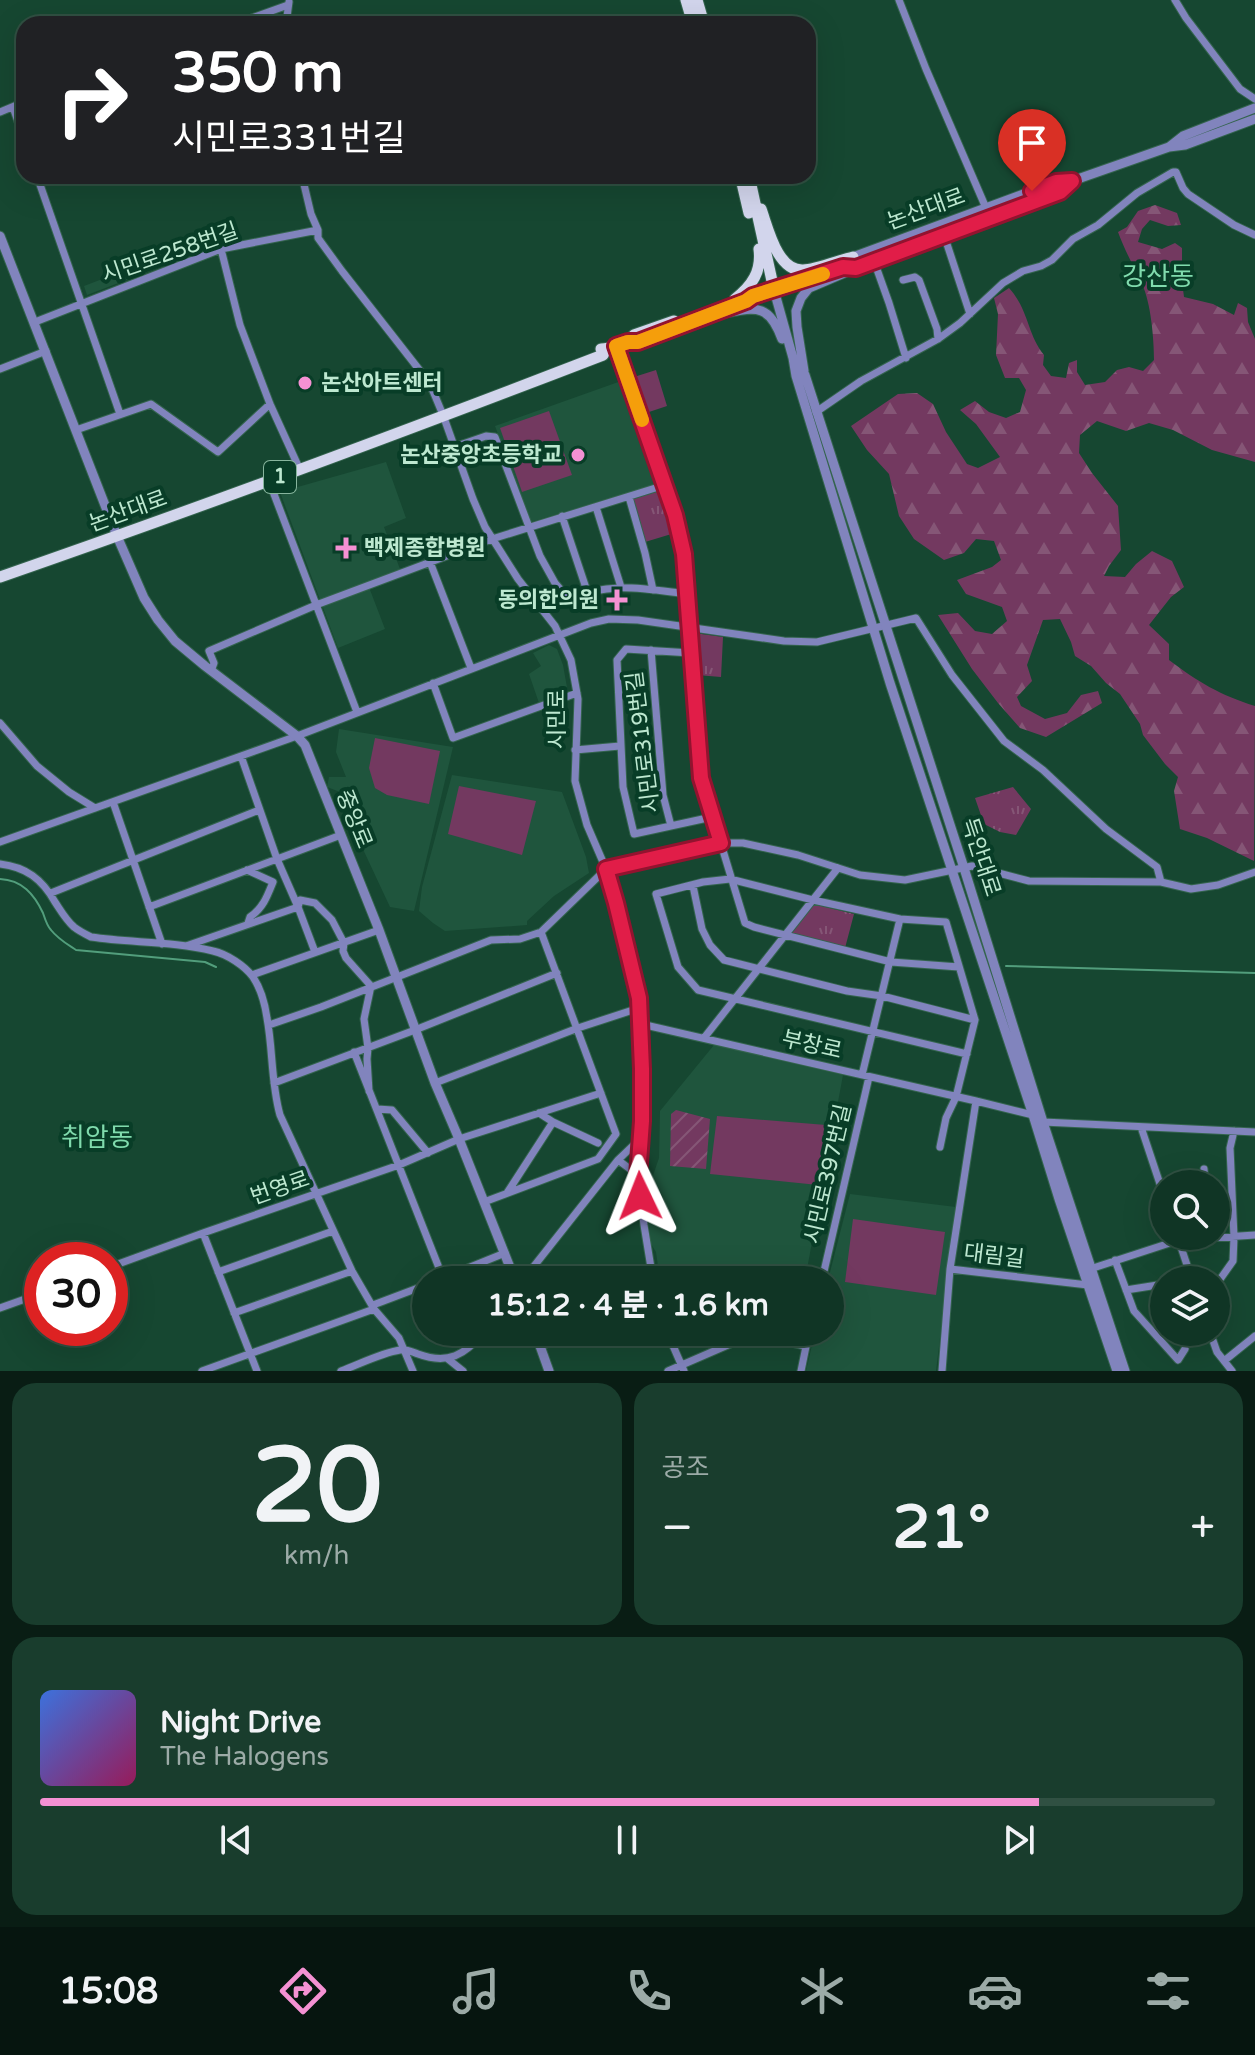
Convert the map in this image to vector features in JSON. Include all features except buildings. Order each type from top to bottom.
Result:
[{"type":"main road","name":"득안대로","points":[[746,184],[774,290]]},
{"type":"main road","points":[[732,301],[746,290],[759,267],[760,254],[746,184]]},
{"type":"main road","points":[[747,184],[776,249],[789,266],[802,270],[855,262]]},
{"type":"main road","name":"논산대로","points":[[0,577],[300,470],[603,355],[634,335],[774,290]]},
{"type":"main road","name":"논산대로","points":[[617,346],[638,342],[753,296]]},
{"type":"street","points":[[899,0],[986,208]]},
{"type":"street","points":[[1175,0],[1240,89],[1255,99]]},
{"type":"street","points":[[255,16],[289,2]]},
{"type":"street","points":[[0,112],[16,106]]},
{"type":"street","points":[[13,107],[16,116]]},
{"type":"street","name":"논산대로","points":[[1169,147],[1183,136],[1255,108]]},
{"type":"street","name":"논산대로","points":[[774,290],[843,267],[1056,182],[1072,181],[1255,119]]},
{"type":"street","points":[[816,412],[861,381],[938,339],[1003,283],[1052,260],[1073,239],[1098,225],[1137,193],[1173,172],[1176,172],[1188,194],[1234,225],[1255,235]]},
{"type":"street","name":"논산대로","points":[[855,262],[874,261],[1060,192],[1072,181]]},
{"type":"street","name":"시민로258번길","points":[[40,184],[120,414]]},
{"type":"street","name":"시민로","points":[[304,184],[318,238],[433,391],[473,499],[492,539],[560,634],[571,660],[578,721],[575,781],[587,825],[606,869],[634,976],[639,1008],[642,1121],[638,1176],[651,1266]]},
{"type":"street","name":"시민로258번길","points":[[35,322],[221,249],[318,230]]},
{"type":"street","points":[[944,235],[970,314]]},
{"type":"street","name":"중앙로","points":[[0,236],[4,255],[35,322],[144,598],[175,641],[305,745],[379,930],[435,1083],[510,1266]]},
{"type":"street","points":[[221,249],[240,325],[270,404],[300,470]]},
{"type":"street","points":[[874,261],[906,358]]},
{"type":"street","points":[[800,376],[796,311],[801,298],[809,288],[855,262]]},
{"type":"street","points":[[903,280],[915,277],[919,280],[938,339]]},
{"type":"street","name":"득안대로","points":[[774,290],[793,358],[816,412],[964,868],[1090,1269],[1117,1371]]},
{"type":"street","points":[[705,317],[750,309],[768,314],[774,319],[800,376]]},
{"type":"street","points":[[617,346],[681,540],[701,778],[745,923],[891,962],[959,967]]},
{"type":"street","points":[[0,369],[46,351]]},
{"type":"street","name":"득안대로","points":[[800,376],[873,627],[1088,1285],[1099,1308]]},
{"type":"street","points":[[76,430],[151,404],[218,452],[270,404]]},
{"type":"street","points":[[454,447],[486,436],[495,437],[540,556],[555,583],[569,599],[587,591],[621,587],[687,594]]},
{"type":"street","points":[[269,481],[357,712]]},
{"type":"street","points":[[211,671],[214,663],[209,651],[316,605],[492,539],[665,485]]},
{"type":"street","points":[[629,497],[653,590]]},
{"type":"street","points":[[596,507],[621,587]]},
{"type":"street","points":[[562,516],[587,591]]},
{"type":"street","points":[[430,562],[471,668]]},
{"type":"street","points":[[0,842],[297,736],[591,623],[609,619],[638,620],[770,639],[817,642],[916,618],[952,675],[1004,741],[1043,770],[1106,829],[1157,867],[1161,882]]},
{"type":"street","name":"시민로319번길","points":[[626,649],[651,650],[663,795],[671,826],[634,834],[623,787],[617,660],[626,649]]},
{"type":"street","points":[[651,650],[691,653]]},
{"type":"street","points":[[433,683],[453,738],[577,693]]},
{"type":"street","points":[[0,723],[37,766],[95,808]]},
{"type":"street","name":"시민로319번길","points":[[575,750],[620,746]]},
{"type":"street","points":[[241,756],[277,859],[315,952]]},
{"type":"street","points":[[113,802],[162,944]]},
{"type":"street","points":[[51,893],[259,810]]},
{"type":"street","points":[[671,826],[712,817]]},
{"type":"street","points":[[149,907],[341,835]]},
{"type":"street","points":[[269,1025],[491,940],[520,939],[541,932],[606,869],[721,843],[743,843],[798,855],[860,875],[905,880],[972,866],[1029,881],[1161,882],[1191,889],[1218,885],[1255,872]]},
{"type":"street","points":[[0,864],[15,866],[42,881],[67,920],[91,937],[216,951],[237,962],[252,975],[261,992],[269,1025],[275,1097],[280,1115],[352,1271],[374,1307],[399,1338],[413,1371]]},
{"type":"street","points":[[704,1038],[838,868]]},
{"type":"street","points":[[247,870],[273,882],[266,900],[248,923]]},
{"type":"street","points":[[940,1147],[946,1118],[956,1097],[967,1054],[975,1020],[946,922],[900,919],[730,879],[703,882],[656,894],[678,967],[698,990],[967,1054]]},
{"type":"street","points":[[693,886],[702,929],[710,945],[724,960],[975,1020]]},
{"type":"street","points":[[298,907],[300,900],[315,903],[332,920],[344,943],[346,958],[371,986]]},
{"type":"street","points":[[185,946],[298,907]]},
{"type":"street","name":"시민로397번길","points":[[825,1266],[873,1032],[900,919]]},
{"type":"street","points":[[252,975],[379,930]]},
{"type":"street","points":[[484,1202],[598,1159],[616,1134],[541,932]]},
{"type":"street","points":[[274,1083],[557,973]]},
{"type":"street","points":[[369,1091],[364,1019],[371,986]]},
{"type":"street","points":[[435,1083],[639,1008]]},
{"type":"street","name":"부창로","points":[[641,1024],[976,1101],[1033,1115],[1043,1122]]},
{"type":"street","points":[[354,1052],[435,1266]]},
{"type":"street","name":"번영로","points":[[128,1260],[399,1165],[459,1139],[601,1093]]},
{"type":"street","points":[[950,1269],[976,1101]]},
{"type":"street","points":[[377,1109],[392,1110],[428,1153]]},
{"type":"street","points":[[539,1113],[598,1143]]},
{"type":"street","points":[[506,1193],[553,1122]]},
{"type":"street","points":[[1043,1122],[1255,1132]]},
{"type":"street","points":[[1141,1127],[1155,1170]]},
{"type":"street","points":[[1230,1266],[1234,1237],[1230,1148],[1234,1131]]},
{"type":"street","points":[[534,1266],[618,1160],[640,1139]]},
{"type":"street","points":[[618,1160],[638,1176]]},
{"type":"street","points":[[218,1272],[333,1231]]},
{"type":"street","points":[[203,1233],[257,1371]]},
{"type":"street","points":[[1230,1237],[1255,1235]]},
{"type":"street","points":[[1090,1269],[1150,1248]]},
{"type":"street","points":[[472,1266],[505,1253]]},
{"type":"street","points":[[1115,1260],[1134,1311],[1178,1360],[1185,1349]]},
{"type":"street","name":"대림길","points":[[942,1371],[950,1269],[1088,1285]]},
{"type":"street","points":[[234,1313],[352,1271]]},
{"type":"street","points":[[1126,1290],[1150,1286]]},
{"type":"street","points":[[202,1371],[412,1291]]},
{"type":"street","points":[[0,1308],[24,1299]]},
{"type":"street","points":[[1099,1308],[1110,1371]]},
{"type":"street","points":[[1099,1308],[1127,1371]]},
{"type":"street","points":[[1224,1361],[1255,1336]]},
{"type":"street","points":[[341,1371],[363,1367],[404,1349],[429,1358],[448,1359],[471,1346]]},
{"type":"street","points":[[541,1346],[549,1371]]},
{"type":"street","points":[[674,1346],[684,1368]]},
{"type":"street","points":[[668,1371],[684,1368],[729,1346]]},
{"type":"street","points":[[801,1371],[806,1346]]},
{"type":"street","points":[[1215,1346],[1232,1371]]},
{"type":"street","points":[[448,1359],[463,1371]]},
{"type":"shaded area","points":[[215,236],[218,245],[87,295],[84,286]]},
{"type":"shaded area","name":"논산중앙초등학교","points":[[624,380],[659,483],[531,522],[495,426]]},
{"type":"shaded area","name":"백제종합병원","points":[[386,462],[406,518],[384,527],[400,569],[367,582],[385,629],[338,648],[280,492]]},
{"type":"shaded area","points":[[549,645],[557,649],[568,693],[539,703],[529,674],[541,666],[533,653]]},
{"type":"shaded area","points":[[339,729],[453,747],[414,911],[390,907],[361,845],[353,797],[327,787],[329,777],[346,777],[336,752]]},
{"type":"shaded area","points":[[452,775],[562,792],[589,873],[554,896],[527,921],[527,925],[445,931],[433,923],[419,911],[422,887]]},
{"type":"shaded area","points":[[714,1045],[843,1075],[808,1266],[658,1266],[651,1244],[646,1196],[659,1158],[660,1111]]},
{"type":"shaded area","points":[[850,1194],[956,1207],[936,1371],[806,1371],[812,1346],[844,1346],[844,1266],[832,1266]]},
{"type":"green space","points":[[1155,205],[1177,213],[1181,225],[1168,226],[1150,220],[1142,229],[1138,242],[1162,249],[1175,243],[1182,248],[1184,297],[1213,304],[1234,315],[1238,303],[1247,308],[1248,322],[1255,339],[1255,462],[1212,450],[1173,430],[1149,423],[1126,431],[1097,421],[1080,435],[1079,453],[1118,506],[1121,550],[1104,576],[1125,577],[1152,551],[1172,561],[1184,587],[1171,597],[1149,625],[1169,644],[1169,660],[1210,687],[1255,706],[1254,861],[1207,838],[1180,829],[1174,791],[1178,777],[1143,735],[1140,724],[1120,694],[1091,666],[1075,656],[1060,619],[1043,620],[1027,665],[1032,681],[1017,697],[1021,706],[1045,719],[1067,713],[1081,695],[1098,691],[1102,703],[1046,737],[1020,728],[972,669],[938,615],[958,613],[975,631],[992,634],[1007,621],[1002,607],[966,594],[957,580],[992,567],[1001,560],[994,541],[976,539],[964,553],[944,560],[914,539],[899,516],[889,474],[851,426],[898,394],[917,393],[933,404],[946,432],[967,464],[978,468],[1000,457],[976,424],[960,410],[975,401],[989,412],[1006,418],[1020,412],[1026,390],[1019,378],[1005,378],[996,355],[998,314],[994,298],[1009,288],[1021,305],[1044,355],[1043,365],[1051,376],[1066,378],[1069,363],[1077,360],[1077,372],[1085,385],[1105,382],[1117,370],[1129,367],[1143,371],[1154,360],[1150,311],[1142,284],[1118,232],[1127,227],[1138,211]]},
{"type":"green space","points":[[656,370],[667,406],[646,413],[634,377]]},
{"type":"green space","points":[[549,411],[572,475],[522,492],[500,428]]},
{"type":"green space","points":[[663,488],[678,532],[645,542],[631,498]]},
{"type":"green space","points":[[694,633],[723,637],[721,677],[697,675]]},
{"type":"green space","points":[[375,738],[440,751],[429,804],[387,795],[375,788],[369,768]]},
{"type":"green space","points":[[459,786],[536,801],[522,855],[448,834]]},
{"type":"green space","points":[[1013,787],[1031,809],[1016,835],[984,824],[975,798]]},
{"type":"green space","points":[[813,904],[854,914],[845,948],[790,934]]},
{"type":"green space","points":[[676,1110],[710,1119],[706,1169],[670,1166],[671,1114]]},
{"type":"green space","points":[[717,1116],[826,1125],[818,1185],[710,1174]]},
{"type":"green space","points":[[853,1219],[945,1232],[936,1295],[845,1282]]},
{"type":"waterway","points":[[0,879],[15,882],[26,889],[50,928],[76,950],[205,962],[216,967]]},
{"type":"waterway","points":[[1006,966],[1255,973]]},
{"type":"slow traffic","points":[[642,420],[616,346],[638,342],[753,296],[823,274]]},
{"type":"place","name":"논산아트센터","points":[[305,383]]},
{"type":"place","name":"논산중앙초등학교","points":[[578,455]]},
{"type":"place","name":"백제종합병원","points":[[346,548]]},
{"type":"place","name":"동의한의원","points":[[617,600]]},
{"type":"district","name":"강산동","points":[[1158,276]]},
{"type":"district","name":"취암동","points":[[97,1137]]},
{"type":"route","points":[[640,1196],[642,1069],[639,998],[606,869],[721,843],[701,778],[684,554],[675,515],[616,346],[638,342],[753,296],[843,267],[856,268],[1060,192],[1072,181],[1056,182],[1032,191]]}]
